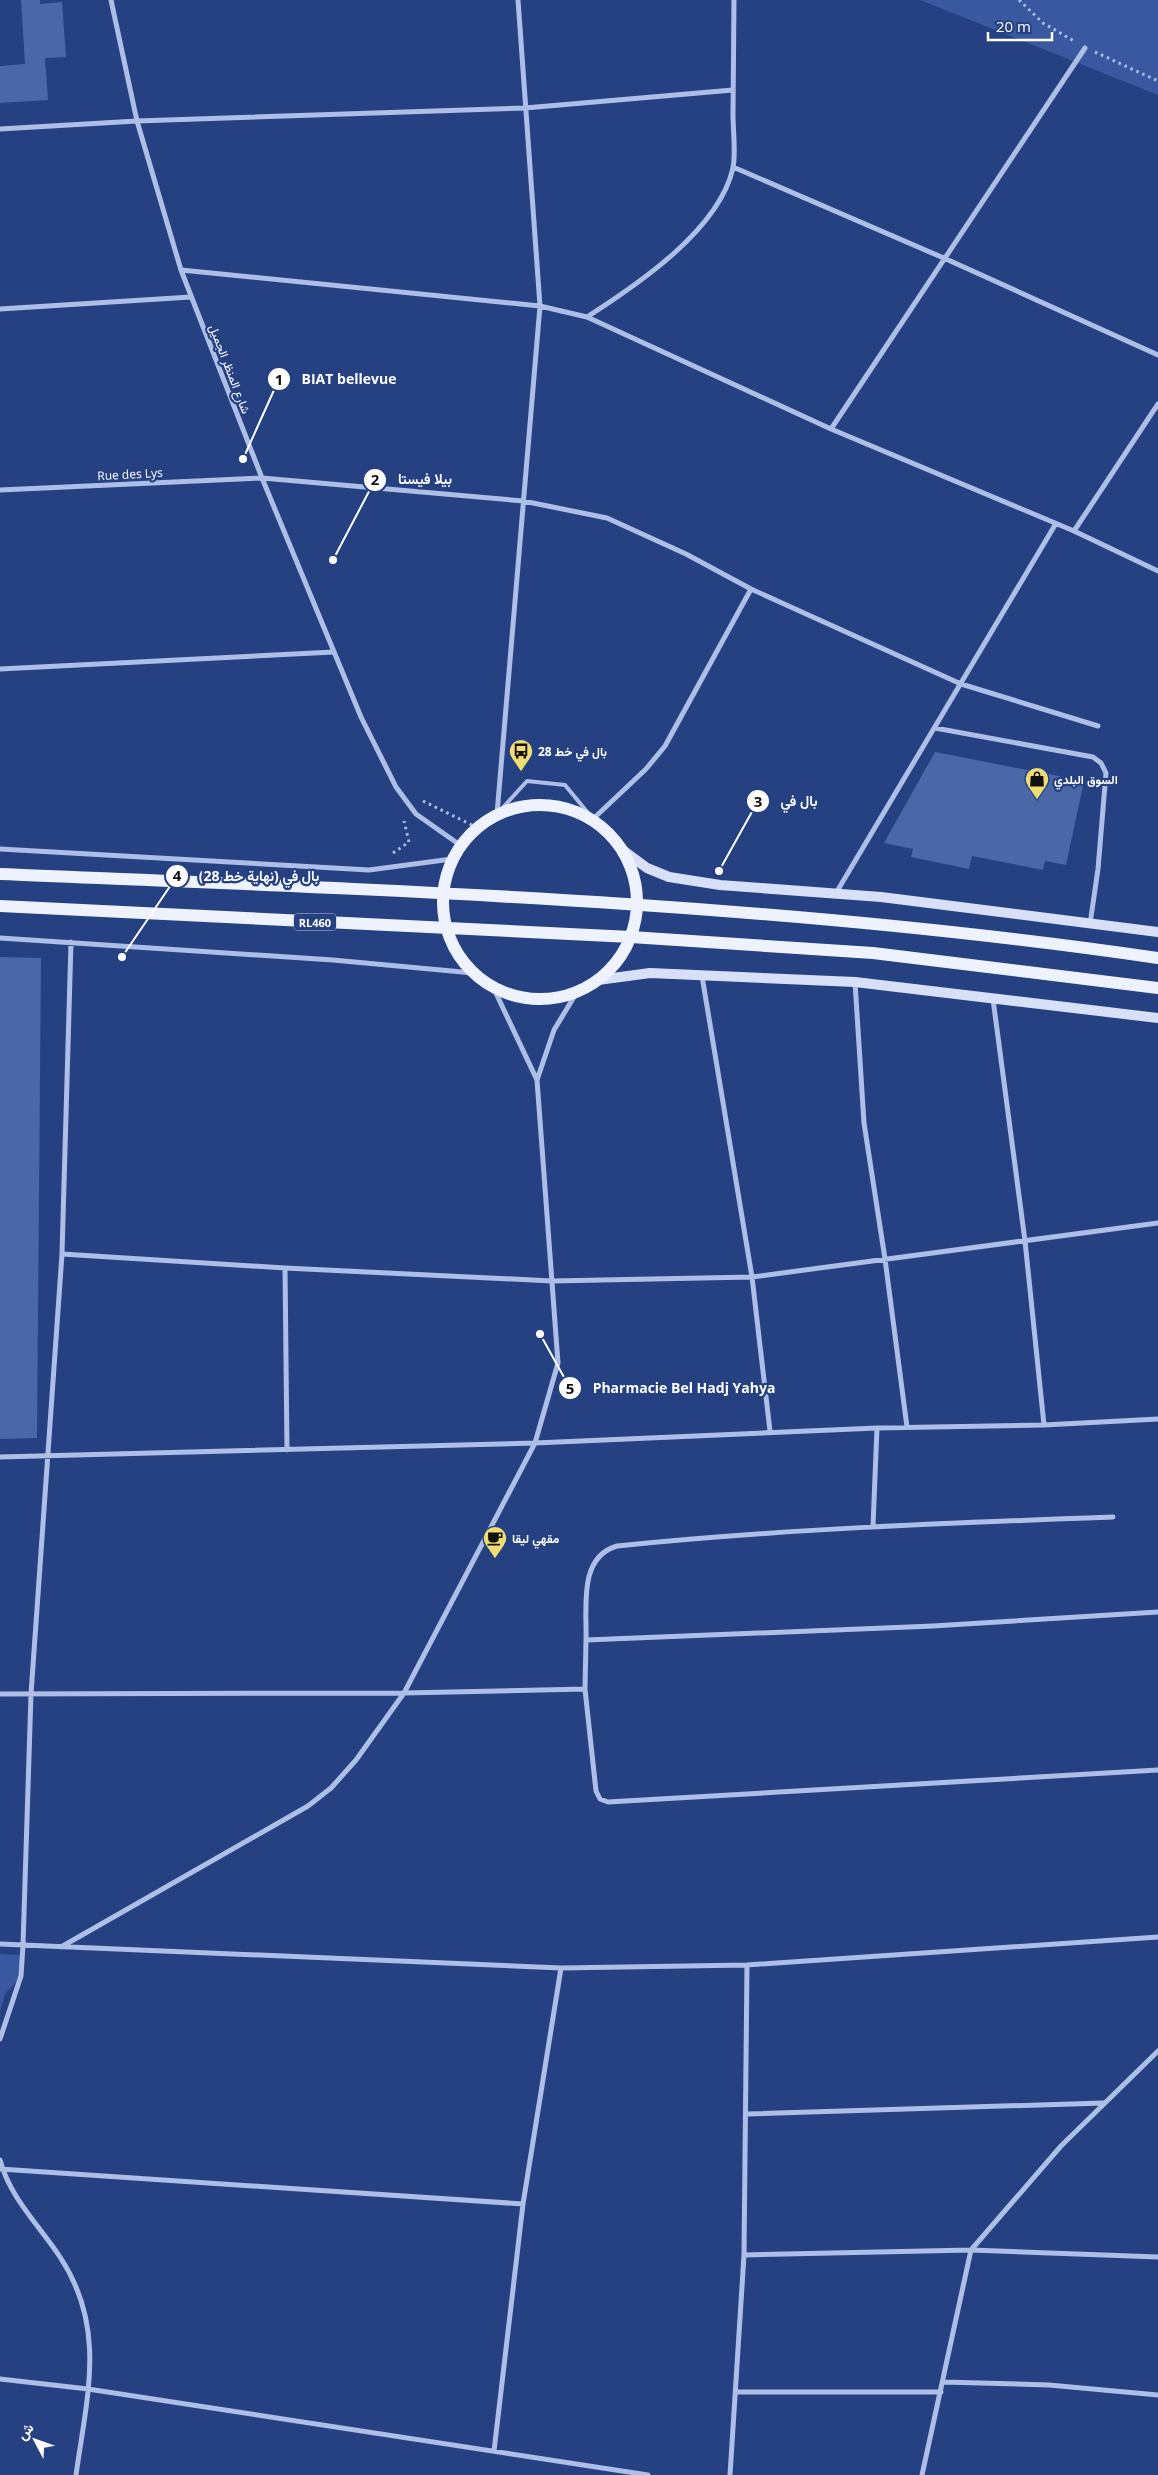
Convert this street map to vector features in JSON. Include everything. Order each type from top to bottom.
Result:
[{"type":"main road","points":[[529,804],[562,806],[593,820],[610,833],[624,851],[635,877],[638,906],[631,937],[618,961],[598,980],[577,992],[550,999],[521,998],[494,989],[472,973],[456,953],[445,928],[442,892],[452,859],[460,845],[476,827],[496,814],[529,804]]},
{"type":"main road","points":[[624,851],[647,868],[669,878],[881,897],[1090,925],[1158,932]]},
{"type":"main road","points":[[0,874],[442,892],[638,906],[877,924],[1158,958]]},
{"type":"main road","name":"RL460","points":[[0,906],[631,937]]},
{"type":"main road","points":[[631,937],[873,953],[1158,988]]},
{"type":"main road","points":[[598,980],[650,973],[855,982],[1158,1018]]},
{"type":"street","name":"شارع المنظر الجميل","points":[[111,0],[137,121],[181,270],[262,478],[361,717],[396,786],[416,814],[460,845]]},
{"type":"street","points":[[496,814],[540,306],[518,0]]},
{"type":"street","points":[[587,317],[628,290],[686,242],[705,221],[722,195],[733,167],[734,0]]},
{"type":"street","points":[[831,429],[1085,48]]},
{"type":"street","points":[[0,130],[137,121],[525,108],[733,90]]},
{"type":"street","points":[[733,167],[946,259],[1158,355]]},
{"type":"street","points":[[181,270],[540,306],[587,317],[831,429],[1074,532],[1158,571]]},
{"type":"street","points":[[0,309],[191,297]]},
{"type":"street","points":[[1074,532],[1158,404]]},
{"type":"street","name":"Rue des Lys","points":[[0,490],[262,478],[523,500],[607,518],[686,554],[750,589],[962,684],[1098,726]]},
{"type":"street","points":[[836,894],[962,684],[1054,525]]},
{"type":"street","points":[[593,820],[646,769],[665,746],[750,589]]},
{"type":"street","points":[[0,669],[334,652]]},
{"type":"street","points":[[935,728],[1093,757],[1101,763],[1106,774],[1098,869],[1090,925]]},
{"type":"street","points":[[0,849],[369,870],[452,859]]},
{"type":"street","points":[[0,938],[333,960],[472,973]]},
{"type":"street","points":[[0,2039],[21,1976],[31,1694],[46,1456],[62,1254],[71,942]]},
{"type":"street","points":[[702,976],[752,1276],[770,1431]]},
{"type":"street","points":[[855,982],[864,1123],[886,1259],[907,1427]]},
{"type":"street","points":[[60,1947],[308,1806],[330,1788],[356,1760],[404,1693],[535,1443],[558,1363],[537,1080],[494,989]]},
{"type":"street","points":[[537,1080],[554,1030],[577,992]]},
{"type":"street","points":[[993,998],[1025,1241],[1044,1425]]},
{"type":"street","points":[[62,1254],[552,1282],[752,1276],[1158,1223]]},
{"type":"street","points":[[285,1268],[287,1450]]},
{"type":"street","points":[[0,1457],[535,1443],[770,1431],[1044,1425],[1158,1419]]},
{"type":"street","points":[[873,1526],[877,1428]]},
{"type":"street","points":[[1113,1517],[873,1526],[710,1536],[607,1549],[597,1557],[590,1568],[587,1581],[585,1688],[596,1791],[600,1799],[608,1802],[1158,1770]]},
{"type":"street","points":[[586,1640],[933,1626],[1158,1612]]},
{"type":"street","points":[[0,1694],[404,1693],[585,1688]]},
{"type":"street","points":[[0,1944],[561,1968],[747,1965],[1158,1937]]},
{"type":"street","points":[[730,2475],[737,2392],[744,2256],[747,1965]]},
{"type":"street","points":[[494,2451],[523,2204],[561,1968]]},
{"type":"street","points":[[922,2475],[971,2250],[1061,2146],[1158,2052]]},
{"type":"street","points":[[746,2114],[1104,2103]]},
{"type":"street","points":[[0,2160],[1,2169],[10,2186],[74,2278],[83,2300],[91,2340],[88,2389],[76,2475]]},
{"type":"street","points":[[1,2169],[523,2204]]},
{"type":"street","points":[[744,2256],[971,2250],[1158,2257]]},
{"type":"street","points":[[0,2379],[88,2389],[648,2475]]},
{"type":"street","points":[[943,2382],[1049,2385],[1158,2395]]},
{"type":"street","points":[[737,2392],[941,2392]]},
{"type":"lane","points":[[496,814],[527,781],[564,785],[593,820]]},
{"type":"path","points":[[396,786],[476,827]]},
{"type":"path","points":[[369,870],[409,842],[402,814]]},
{"type":"shaded area","points":[[920,0],[1158,0],[1158,95]]},
{"type":"shaded area","points":[[0,1954],[21,1955],[22,1976],[5,1994],[0,2012]]},
{"type":"building","points":[[21,0],[40,0],[40,4],[62,2],[66,57],[45,58],[48,100],[0,103],[0,66],[25,64]]},
{"type":"building","name":"السوق البلدي","points":[[935,752],[1084,781],[1066,865],[1045,861],[1043,870],[972,856],[969,869],[911,857],[913,849],[884,843]]},
{"type":"building","points":[[0,957],[41,958],[37,1438],[0,1439]]},
{"type":"place","name":"BIAT bellevue","points":[[243,459]]},
{"type":"place","name":"بيلا فيستا","points":[[333,560]]},
{"type":"place","name":"بال في خط 28","points":[[521,772]]},
{"type":"place","name":"السوق البلدي","points":[[1037,800]]},
{"type":"place","name":"بال في","points":[[719,871]]},
{"type":"place","name":"بال في (نهاية خط 28)","points":[[122,957]]},
{"type":"place","name":"Pharmacie Bel Hadj Yahya","points":[[540,1334]]},
{"type":"place","name":"مقهي ليقا","points":[[495,1559]]}]
